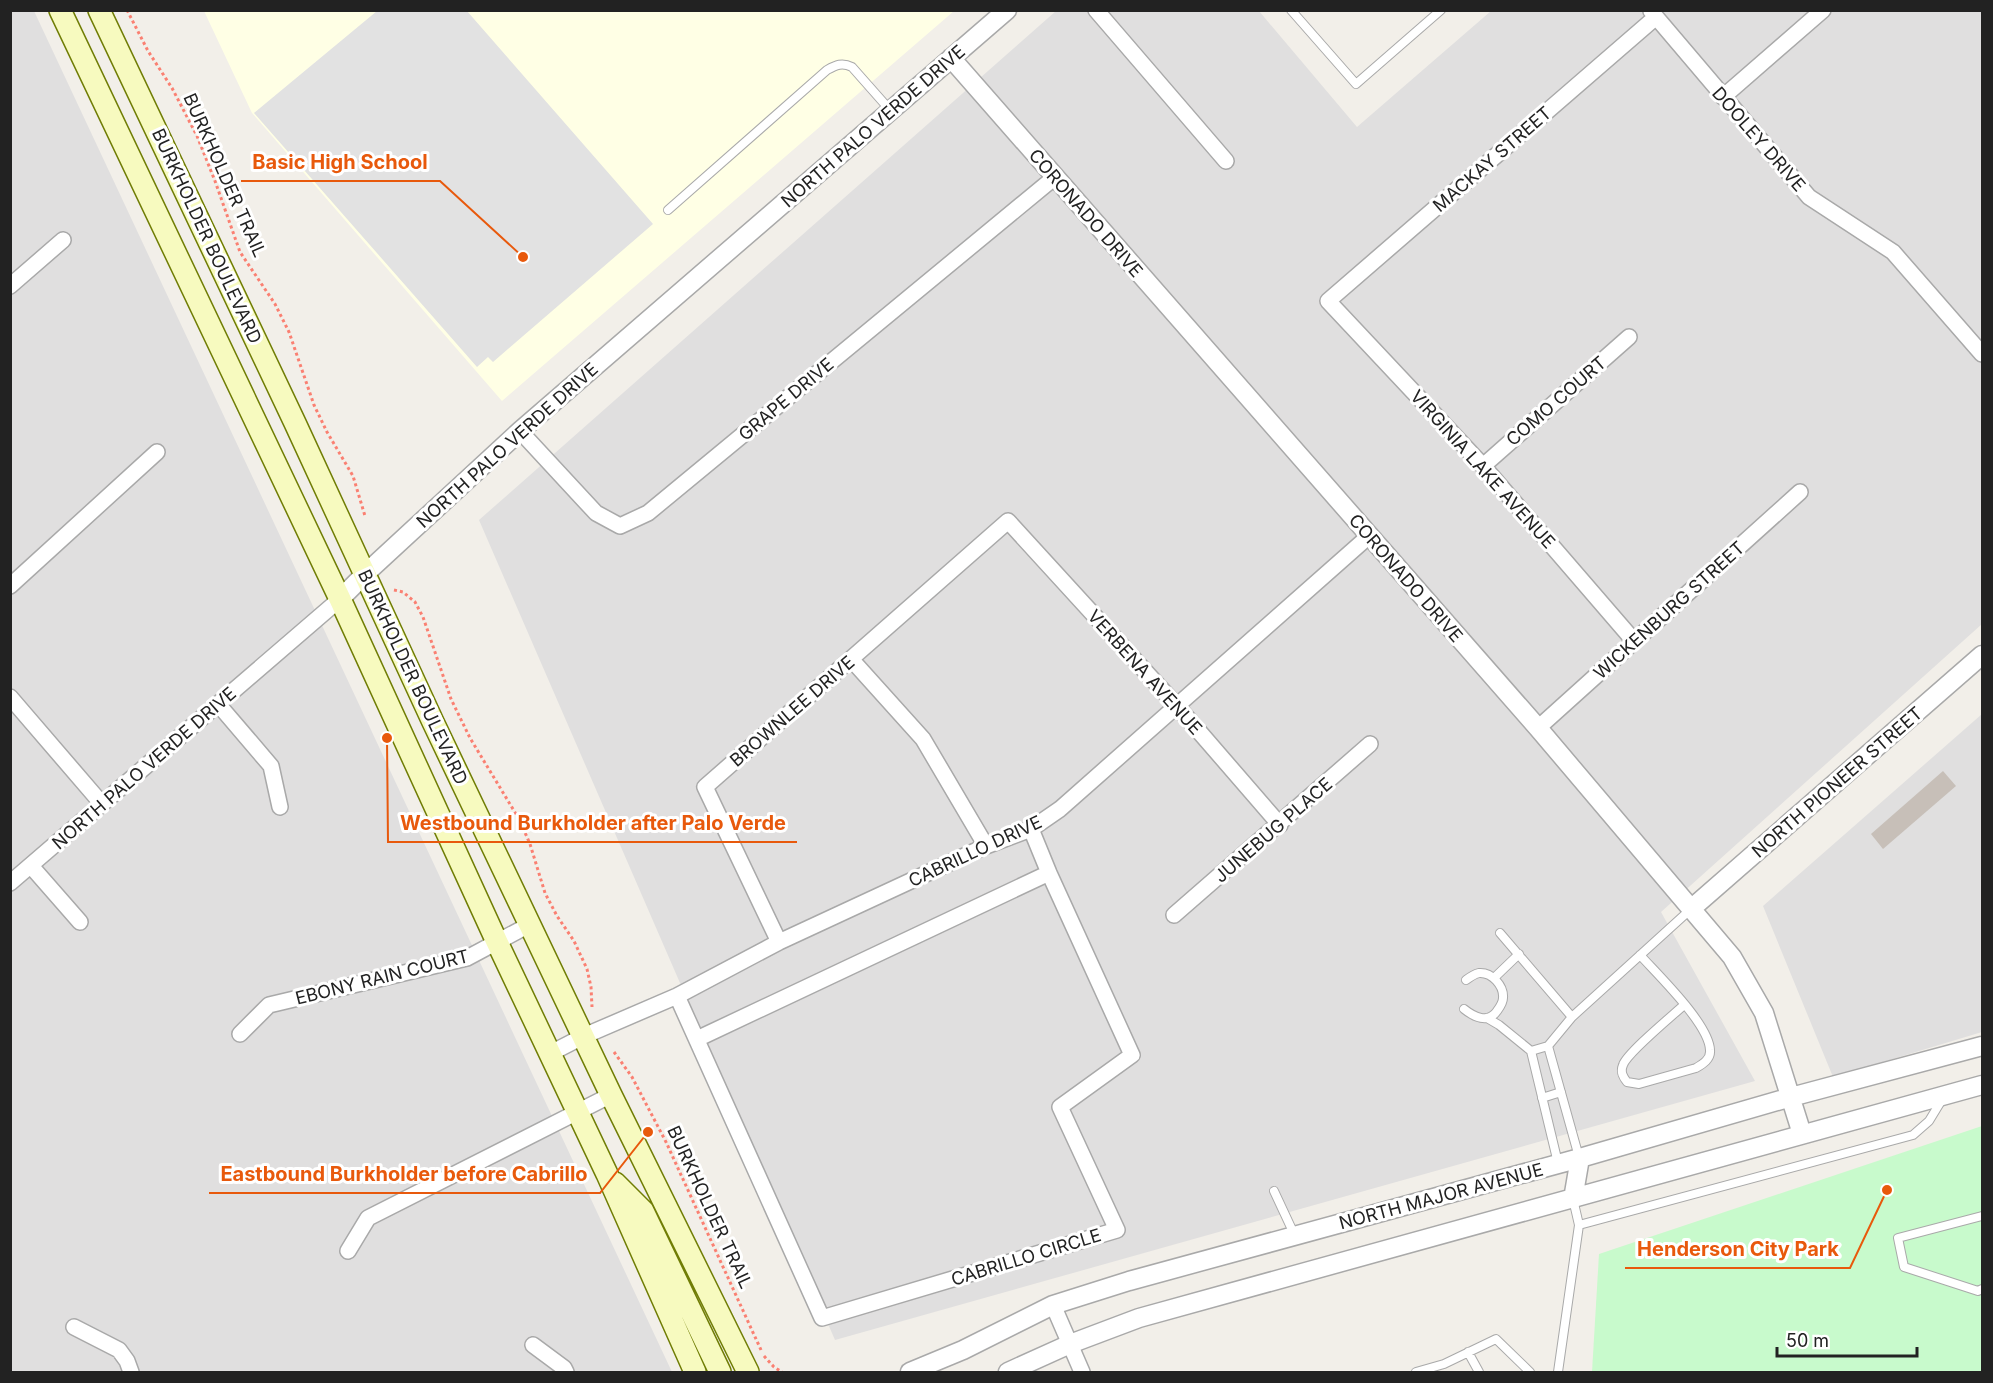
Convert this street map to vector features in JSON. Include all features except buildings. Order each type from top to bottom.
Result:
[{"type":"main road","name":"BURKHOLDER BOULEVARD","points":[[60,10],[340,599],[549,1054],[607,1174],[690,1367]]},
{"type":"main road","name":"BURKHOLDER BOULEVARD","points":[[99,10],[529,925],[748,1372]]},
{"type":"main road","points":[[607,1174],[643,1211],[720,1372]]},
{"type":"street","name":"NORTH PALO VERDE DRIVE","points":[[10,883],[340,599],[365,573],[520,431],[1007,10]]},
{"type":"street","points":[[1096,10],[1227,161]]},
{"type":"street","points":[[1723,97],[1823,10]]},
{"type":"street","name":"DOOLEY DRIVE","points":[[1653,14],[1809,197],[1893,252],[1983,354]]},
{"type":"street","name":"MACKAY STREET","points":[[1328,301],[1653,14]]},
{"type":"street","name":"CORONADO DRIVE","points":[[951,58],[1538,728],[1732,957],[1764,1013],[1802,1134]]},
{"type":"street","name":"GRAPE DRIVE","points":[[520,431],[596,513],[620,526],[648,513],[1055,177]]},
{"type":"street","points":[[10,286],[63,240]]},
{"type":"street","name":"VIRGINIA LAKE AVENUE","points":[[1328,301],[1483,466],[1634,641]]},
{"type":"street","name":"COMO COURT","points":[[1483,466],[1629,337]]},
{"type":"street","points":[[10,585],[157,452]]},
{"type":"street","name":"WICKENBURG STREET","points":[[1538,728],[1800,492]]},
{"type":"street","name":"BROWNLEE DRIVE","points":[[779,942],[705,787],[1008,521]]},
{"type":"street","name":"VERBENA AVENUE","points":[[1008,521],[1177,706],[1280,825]]},
{"type":"street","name":"CABRILLO DRIVE","points":[[549,1054],[584,1036],[677,996],[779,942],[986,846],[1031,829],[1060,809],[1369,536]]},
{"type":"street","name":"NORTH PIONEER STREET","points":[[1691,909],[1983,655]]},
{"type":"street","points":[[851,659],[923,739],[986,846]]},
{"type":"street","points":[[10,697],[102,804]]},
{"type":"street","points":[[218,704],[271,765],[280,807]]},
{"type":"street","name":"JUNEBUG PLACE","points":[[1174,915],[1280,825],[1370,744]]},
{"type":"street","name":"CABRILLO CIRCLE","points":[[677,996],[822,1318],[1117,1230],[1060,1107],[1132,1055],[1031,829]]},
{"type":"street","points":[[31,866],[80,922]]},
{"type":"street","points":[[697,1039],[1049,873]]},
{"type":"street","name":"EBONY RAIN COURT","points":[[240,1035],[269,1005],[467,958],[529,925]]},
{"type":"street","name":"NORTH MAJOR AVENUE","points":[[910,1372],[963,1350],[1053,1305],[1129,1281],[1983,1046]]},
{"type":"street","name":"NORTH MAJOR AVENUE","points":[[1015,1371],[1070,1344],[1139,1318],[1983,1085]]},
{"type":"street","points":[[348,1251],[368,1218],[611,1095]]},
{"type":"street","points":[[1573,1199],[1580,1158]]},
{"type":"street","points":[[1558,1164],[1573,1199]]},
{"type":"street","points":[[1053,1305],[1082,1372]]},
{"type":"street","points":[[74,1327],[119,1350],[127,1361],[130,1372]]},
{"type":"street","points":[[533,1345],[564,1368],[566,1372]]},
{"type":"street","points":[[927,1372],[963,1350]]},
{"type":"lane","points":[[1292,10],[1356,84],[1442,10]]},
{"type":"lane","points":[[668,210],[827,70],[836,65],[844,63],[852,67],[891,111]]},
{"type":"lane","points":[[1531,1051],[1548,1046],[1572,1017],[1691,909]]},
{"type":"lane","points":[[1500,933],[1572,1017]]},
{"type":"lane","points":[[1494,978],[1519,954]]},
{"type":"lane","points":[[1640,955],[1684,1005],[1698,1021],[1710,1050],[1709,1057],[1696,1068],[1639,1084],[1627,1082],[1622,1071],[1627,1058],[1684,1005]]},
{"type":"lane","points":[[1466,980],[1479,973],[1494,978],[1499,984],[1504,997],[1502,1004],[1494,1015],[1487,1018]]},
{"type":"lane","points":[[1464,1009],[1472,1016],[1487,1018],[1499,1025],[1531,1051],[1558,1164]]},
{"type":"lane","points":[[1548,1046],[1580,1158]]},
{"type":"lane","points":[[1542,1098],[1561,1092]]},
{"type":"lane","points":[[1579,1225],[1913,1135],[1929,1121],[1944,1096]]},
{"type":"lane","points":[[1274,1191],[1295,1236]]},
{"type":"lane","points":[[1558,1372],[1579,1225],[1573,1199]]},
{"type":"lane","points":[[1983,1216],[1898,1238],[1904,1267],[1978,1291],[1983,1289]]},
{"type":"lane","points":[[1416,1372],[1439,1369],[1496,1339],[1530,1372]]},
{"type":"lane","points":[[1468,1352],[1479,1372]]},
{"type":"path","name":"BURKHOLDER TRAIL","points":[[127,10],[197,136],[240,252],[275,304],[289,332],[315,405],[327,432],[353,476],[365,516]]},
{"type":"path","points":[[394,590],[403,592],[415,602],[423,617],[451,699],[470,738],[519,819],[530,844],[545,893],[574,941],[587,969],[592,1007]]},
{"type":"path","name":"BURKHOLDER TRAIL","points":[[613,1051],[632,1077],[666,1142],[764,1356],[782,1372]]},
{"type":"shaded area","points":[[10,11],[34,11],[672,1372],[11,1372]]},
{"type":"shaded area","points":[[204,11],[954,11],[502,401],[252,113]]},
{"type":"shaded area","points":[[377,11],[467,11],[653,224],[493,362],[488,357],[477,367],[254,113]]},
{"type":"shaded area","points":[[1056,11],[1259,11],[1357,127],[1491,11],[1982,11],[1982,624],[1661,912],[1755,1081],[835,1340],[479,520]]},
{"type":"shaded area","points":[[1982,714],[1982,1032],[1833,1077],[1763,906]]},
{"type":"green space","points":[[1982,1126],[1982,1372],[1592,1372],[1599,1254]]},
{"type":"place","name":"Basic High School","points":[[523,257]]},
{"type":"place","name":"Westbound Burkholder after Palo Verde","points":[[387,738]]},
{"type":"place","name":"Eastbound Burkholder before Cabrillo","points":[[648,1132]]},
{"type":"place","name":"Henderson City Park","points":[[1887,1190]]}]
